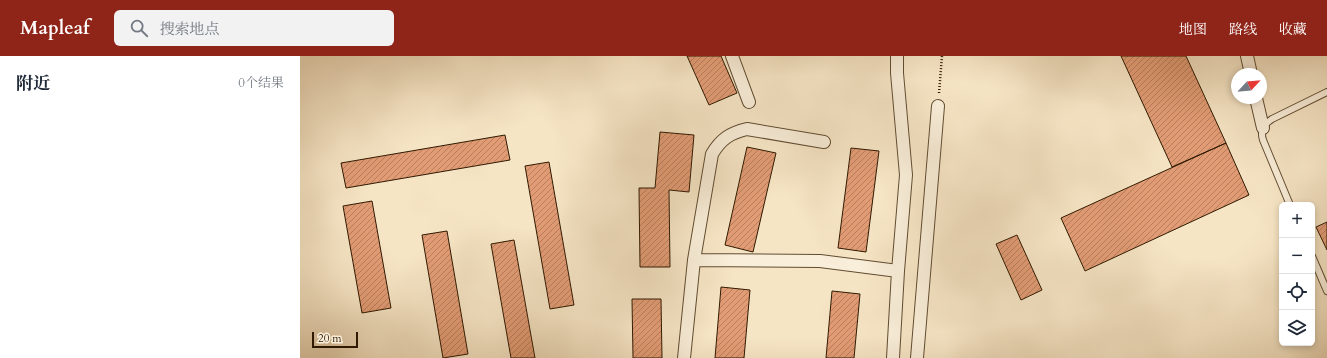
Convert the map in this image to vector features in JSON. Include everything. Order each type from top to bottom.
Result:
[{"type":"street","points":[[732,56],[749,102]]},
{"type":"street","points":[[894,358],[898,271],[906,175],[897,73],[897,56]]},
{"type":"street","points":[[1247,56],[1250,68]]},
{"type":"street","points":[[1257,104],[1263,128]]},
{"type":"street","points":[[917,358],[938,106]]},
{"type":"street","points":[[684,358],[694,260],[712,154],[718,144],[726,136],[747,129],[824,142]]},
{"type":"street","points":[[694,260],[820,261],[898,271]]},
{"type":"lane","points":[[1289,202],[1263,140],[1263,128],[1266,122],[1327,92]]},
{"type":"lane","points":[[1315,263],[1327,291]]},
{"type":"path","points":[[938,106],[942,56]]},
{"type":"building","points":[[687,56],[721,56],[737,93],[709,105]]},
{"type":"building","points":[[1121,56],[1186,56],[1226,143],[1172,167]]},
{"type":"building","points":[[660,132],[694,135],[689,192],[669,190],[670,267],[640,267],[639,188],[655,188]]},
{"type":"building","points":[[505,135],[510,160],[346,188],[341,163]]},
{"type":"building","points":[[1226,143],[1249,195],[1085,271],[1061,218]]},
{"type":"building","points":[[747,147],[776,153],[753,252],[725,245]]},
{"type":"building","points":[[851,148],[879,151],[866,252],[838,248]]},
{"type":"building","points":[[549,162],[574,305],[550,309],[525,166]]},
{"type":"building","points":[[372,201],[391,308],[362,313],[343,206]]},
{"type":"building","points":[[1327,222],[1327,250],[1316,227]]},
{"type":"building","points":[[447,231],[468,354],[443,358],[422,235]]},
{"type":"building","points":[[1017,235],[1042,290],[1021,300],[996,244]]},
{"type":"building","points":[[514,240],[535,358],[511,358],[491,244]]},
{"type":"building","points":[[721,287],[750,290],[744,358],[715,358]]},
{"type":"building","points":[[832,291],[860,294],[854,358],[826,358]]},
{"type":"building","points":[[632,299],[661,299],[662,358],[633,358]]}]
